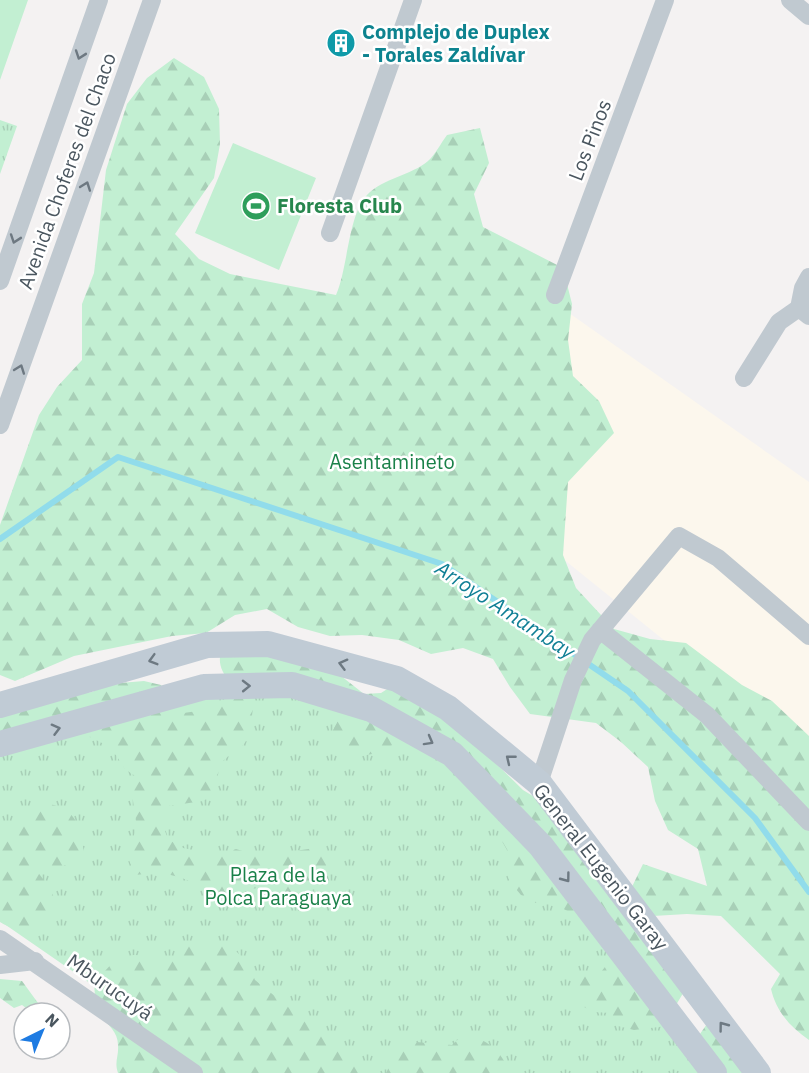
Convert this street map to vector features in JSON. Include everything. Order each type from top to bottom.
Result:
[{"type":"street","name":"Avenida Choferes del Chaco","points":[[0,281],[99,0]]},
{"type":"street","name":"Avenida Choferes del Chaco","points":[[0,424],[152,0]]},
{"type":"street","points":[[330,233],[413,0]]},
{"type":"street","name":"Los Pinos","points":[[555,295],[665,0]]},
{"type":"street","points":[[790,0],[809,16]]},
{"type":"street","points":[[744,378],[779,322],[804,312],[809,277]]},
{"type":"street","points":[[539,783],[573,680],[596,635],[679,536],[718,558],[809,636]]},
{"type":"street","points":[[596,635],[707,715],[809,822]]},
{"type":"street","name":"General Eugenio Garay","points":[[4,700],[207,645],[268,644],[397,679],[448,708],[539,783],[758,1073]]},
{"type":"street","name":"General Eugenio Garay","points":[[0,744],[204,687],[292,685],[371,709],[452,754],[541,846],[714,1073]]},
{"type":"street","name":"Mburucuyá","points":[[0,939],[194,1073]]},
{"type":"street","points":[[0,965],[35,961]]},
{"type":"shaded area","points":[[569,313],[809,482],[809,757],[495,504]]},
{"type":"green space","points":[[0,0],[28,0],[0,80]]},
{"type":"green space","name":"Asentamineto","points":[[174,58],[204,77],[219,109],[220,144],[214,178],[175,234],[199,259],[230,274],[336,295],[356,215],[367,195],[381,184],[414,170],[428,161],[447,135],[480,128],[489,163],[474,194],[483,227],[563,268],[572,304],[568,340],[573,376],[599,401],[614,433],[568,482],[563,555],[576,588],[614,629],[650,639],[686,643],[742,685],[772,701],[809,736],[809,1040],[790,1024],[776,1004],[771,989],[780,974],[721,916],[687,914],[653,916],[629,893],[643,864],[707,886],[698,849],[668,830],[655,801],[648,767],[596,723],[530,714],[493,659],[463,648],[431,654],[399,640],[362,635],[330,636],[298,627],[267,609],[235,615],[206,633],[172,636],[74,656],[15,681],[0,675],[0,525],[39,415],[57,387],[82,360],[82,304],[94,273],[106,170],[127,104],[147,78]]},
{"type":"green space","points":[[0,120],[17,126],[0,174]]},
{"type":"green space","name":"Floresta Club","points":[[233,143],[316,178],[279,270],[195,233]]},
{"type":"green space","points":[[227,640],[336,672],[364,694],[381,693],[395,684],[472,740],[523,790],[541,801],[691,980],[673,1010],[667,1026],[634,1030],[618,1026],[611,1013],[594,1012],[578,1004],[572,987],[582,974],[601,972],[612,958],[583,919],[554,904],[536,903],[521,895],[510,882],[504,867],[507,850],[499,836],[497,801],[459,770],[441,765],[432,751],[402,741],[372,754],[355,757],[331,734],[346,705],[231,684],[220,662],[221,652]]},
{"type":"green space","points":[[144,681],[161,685],[181,713],[195,711],[229,698],[255,697],[248,738],[223,762],[218,777],[217,791],[203,801],[168,806],[162,823],[168,839],[183,848],[219,855],[236,849],[252,854],[267,863],[281,853],[315,848],[329,860],[318,880],[310,888],[293,896],[283,897],[263,886],[223,895],[210,892],[175,876],[155,873],[135,875],[129,860],[131,842],[137,828],[132,794],[138,778],[125,769],[116,755],[104,744],[90,737],[72,740],[39,731],[7,746],[0,759],[0,716],[58,696],[92,692],[108,684]]},
{"type":"green space","name":"Plaza de la Polca Paraguaya","points":[[247,687],[400,723],[547,857],[710,1073],[220,1073],[0,921],[0,753]]},
{"type":"green space","points":[[43,803],[62,808],[74,818],[78,825],[84,853],[71,864],[37,871],[50,888],[54,898],[53,919],[40,927],[21,930],[0,922],[0,840],[28,812]]},
{"type":"green space","points":[[202,941],[220,942],[236,951],[248,964],[255,980],[298,1015],[341,1043],[377,1073],[118,1073],[116,1066],[118,1040],[99,1012],[94,983],[116,959],[134,955],[172,958],[185,946]]},
{"type":"green space","points":[[0,979],[22,981],[37,1001],[12,1001],[12,1007],[0,998]]},
{"type":"green space","points":[[714,1014],[762,1073],[708,1073],[695,1041]]},
{"type":"green space","points":[[464,1034],[486,1042],[498,1052],[509,1073],[386,1073],[400,1046],[416,1042],[452,1045]]},
{"type":"waterway","name":"Arroyo Amambay","points":[[0,539],[118,457],[442,564],[628,691],[755,818],[809,892]]},
{"type":"place","name":"Complejo de Duplex - Torales Zaldívar","points":[[341,43]]},
{"type":"place","name":"Floresta Club","points":[[256,206]]}]
